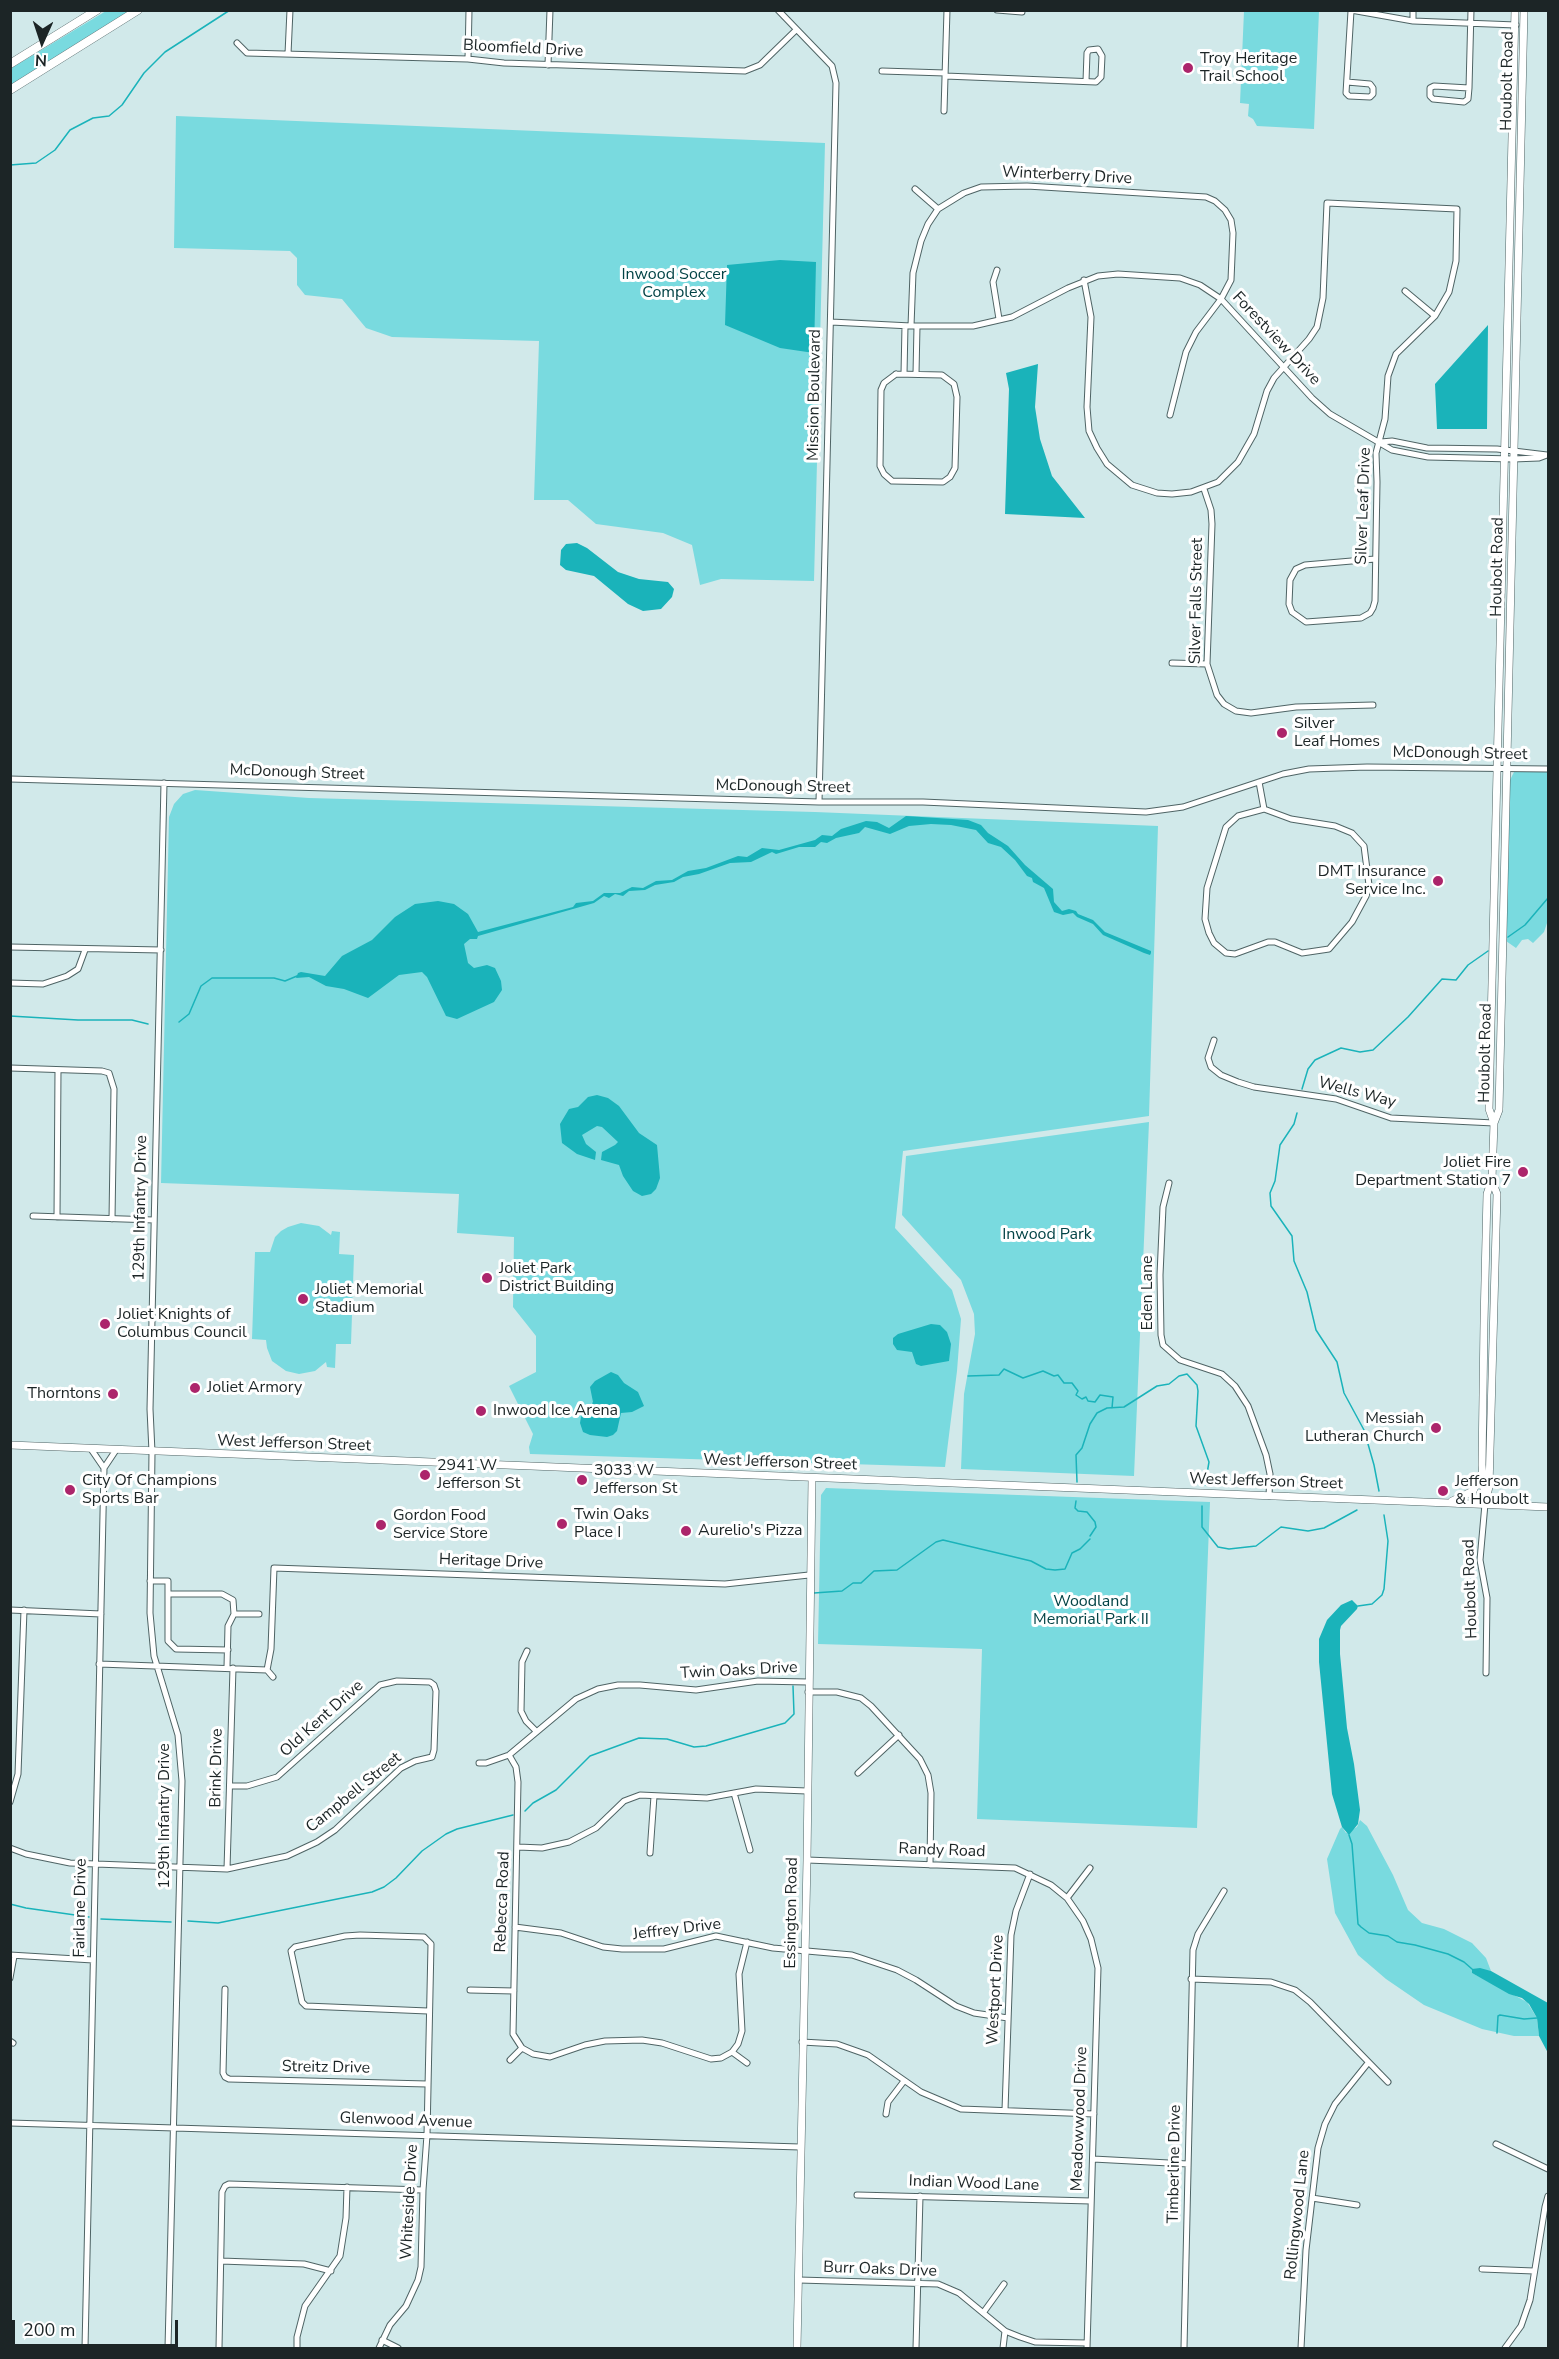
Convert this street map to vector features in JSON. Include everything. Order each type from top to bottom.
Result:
[{"type":"highway","points":[[10,64],[98,10]]},
{"type":"highway","points":[[10,90],[138,10]]},
{"type":"main road","name":"Houbolt Road","points":[[1494,1123],[1489,1109],[1515,10]]},
{"type":"main road","name":"Houbolt Road","points":[[1485,1504],[1482,1465],[1488,1194],[1492,1181],[1494,1123],[1499,1110],[1524,10]]},
{"type":"main road","name":"Houbolt Road","points":[[1485,1504],[1489,1487],[1497,1205],[1497,1194],[1492,1181]]},
{"type":"main road","name":"West Jefferson Street","points":[[10,1445],[1548,1507]]},
{"type":"main road","points":[[1447,1503],[1473,1491],[1478,1485],[1482,1465]]},
{"type":"main road","name":"Essington Road","points":[[797,2349],[812,1479]]},
{"type":"street","points":[[288,54],[290,10]]},
{"type":"street","points":[[468,59],[469,10]]},
{"type":"street","points":[[548,64],[550,10]]},
{"type":"street","name":"Mission Boulevard","points":[[778,10],[832,66],[836,83],[819,802]]},
{"type":"street","points":[[944,111],[947,10]]},
{"type":"street","points":[[997,10],[1022,12]]},
{"type":"street","points":[[1347,82],[1370,84],[1373,94],[1370,97],[1349,96],[1346,93],[1351,10],[1413,21],[1523,25]]},
{"type":"street","points":[[1413,10],[1413,21]]},
{"type":"street","points":[[1469,88],[1434,86],[1430,88],[1430,96],[1433,99],[1464,102],[1468,99],[1469,88],[1471,10]]},
{"type":"street","name":"Bloomfield Drive","points":[[237,44],[247,53],[468,59],[504,63],[745,71],[760,65],[796,30]]},
{"type":"street","points":[[882,71],[1096,82],[1101,77],[1102,56],[1098,48],[1089,50],[1087,53],[1086,81]]},
{"type":"street","name":"Winterberry Drive","points":[[910,374],[916,255],[928,224],[938,209],[964,192],[981,187],[1001,186],[1089,188],[1124,193],[1206,197],[1225,210],[1231,220],[1233,233],[1230,280],[1221,299],[1196,332],[1186,352],[1170,415]]},
{"type":"street","points":[[915,189],[938,209]]},
{"type":"street","name":"Silver Leaf Drive","points":[[1283,367],[1309,339],[1317,327],[1322,312],[1327,203],[1457,209],[1454,274],[1449,292],[1435,316],[1401,348],[1391,364],[1380,442],[1376,453],[1376,560],[1375,601],[1370,613],[1361,618],[1306,622],[1292,612],[1289,604],[1292,574],[1305,565],[1376,560]]},
{"type":"street","points":[[997,270],[993,282],[999,320]]},
{"type":"street","name":"Forestview Drive","points":[[831,322],[973,326],[1012,317],[1084,280],[1098,276],[1118,274],[1180,278],[1200,285],[1221,299],[1312,398],[1330,414],[1392,450],[1416,456],[1504,459],[1539,458],[1548,455]]},
{"type":"street","points":[[1084,280],[1091,317],[1087,407],[1089,431],[1096,448],[1107,464],[1119,475],[1144,489],[1172,494],[1204,489],[1218,482],[1247,450],[1267,391],[1283,367]]},
{"type":"street","points":[[1405,291],[1435,316]]},
{"type":"street","name":"Winterberry Drive","points":[[910,374],[911,326]]},
{"type":"street","points":[[910,374],[942,375],[954,384],[957,398],[955,468],[950,477],[943,482],[892,481],[884,474],[880,466],[881,390],[891,377],[910,374]]},
{"type":"street","name":"Forestview Drive","points":[[1380,442],[1392,441],[1428,448],[1505,450],[1548,455]]},
{"type":"street","name":"Silver Falls Street","points":[[1204,489],[1211,510],[1212,524],[1207,664],[1217,695],[1224,704],[1236,711],[1251,713],[1296,707],[1373,705]]},
{"type":"street","points":[[1172,663],[1207,664]]},
{"type":"street","name":"McDonough Street","points":[[10,779],[819,802],[923,802],[1146,812],[1183,807],[1283,774],[1336,767],[1497,767],[1548,770]]},
{"type":"street","points":[[1259,782],[1264,809]]},
{"type":"street","name":"129th Infantry Drive","points":[[164,783],[150,1409],[152,1452],[150,1629],[157,1665],[178,1735],[182,1781],[168,2349]]},
{"type":"street","points":[[1264,809],[1291,819],[1352,832],[1364,846],[1369,885],[1366,896],[1352,922],[1329,949],[1302,952],[1275,942],[1268,942],[1235,954],[1226,953],[1214,943],[1209,933],[1205,920],[1207,888],[1226,827],[1238,816],[1264,809]]},
{"type":"street","points":[[10,947],[160,950]]},
{"type":"street","points":[[10,983],[43,984],[67,976],[78,969],[85,950]]},
{"type":"street","name":"Wells Way","points":[[1214,1040],[1208,1058],[1211,1067],[1221,1076],[1254,1087],[1336,1099],[1371,1113],[1391,1118],[1494,1123]]},
{"type":"street","points":[[10,1068],[109,1073],[114,1089],[112,1219]]},
{"type":"street","points":[[57,1217],[58,1070]]},
{"type":"street","name":"Eden Lane","points":[[1169,1184],[1163,1208],[1160,1275],[1163,1345],[1180,1360],[1222,1374],[1235,1386],[1248,1406],[1266,1455],[1270,1474],[1269,1496]]},
{"type":"street","points":[[33,1216],[154,1220]]},
{"type":"street","points":[[92,1449],[104,1468],[116,1450]]},
{"type":"street","name":"Fairlane Drive","points":[[85,2349],[104,1468]]},
{"type":"street","name":"Houbolt Road","points":[[1485,1504],[1480,1560],[1487,1598],[1486,1673]]},
{"type":"street","name":"Heritage Drive","points":[[267,1670],[271,1649],[274,1568],[725,1584],[809,1575]]},
{"type":"street","points":[[150,1581],[168,1581],[168,1641],[176,1649],[228,1650]]},
{"type":"street","points":[[168,1594],[222,1594],[233,1600],[234,1614],[259,1614]]},
{"type":"street","points":[[10,1610],[101,1614]]},
{"type":"street","points":[[10,1802],[18,1774],[24,1610]]},
{"type":"street","name":"Brink Drive","points":[[227,1869],[230,1786],[228,1626],[234,1614]]},
{"type":"street","points":[[527,1651],[522,1662],[521,1711],[526,1721],[536,1731]]},
{"type":"street","points":[[99,1664],[267,1670],[273,1677]]},
{"type":"street","name":"Old Kent Drive","points":[[230,1786],[247,1786],[277,1777],[380,1686],[397,1681],[430,1682],[434,1685],[436,1691],[432,1757]]},
{"type":"street","name":"Twin Oaks Drive","points":[[479,1763],[486,1763],[509,1755],[576,1699],[598,1689],[618,1685],[640,1685],[696,1690],[758,1681],[808,1682]]},
{"type":"street","name":"Twin Oaks Drive","points":[[808,1692],[837,1692],[861,1698],[914,1750],[928,1775],[931,1793],[930,1865]]},
{"type":"street","points":[[858,1773],[899,1735]]},
{"type":"street","name":"Rebecca Road","points":[[509,1755],[516,1767],[518,1782],[513,2034],[522,2048]]},
{"type":"street","name":"Campbell Street","points":[[10,1848],[70,1863],[227,1869],[287,1856],[317,1842],[335,1830],[401,1768],[415,1761],[432,1757]]},
{"type":"street","points":[[518,1847],[542,1848],[569,1842],[596,1828],[632,1797],[707,1798],[756,1789],[807,1791]]},
{"type":"street","points":[[734,1793],[750,1850]]},
{"type":"street","points":[[650,1853],[654,1796]]},
{"type":"street","name":"Randy Road","points":[[807,1860],[1015,1868],[1051,1885],[1067,1898]]},
{"type":"street","points":[[1067,1898],[1090,1868]]},
{"type":"street","name":"Westport Drive","points":[[1005,2110],[1011,1935],[1016,1911],[1030,1874]]},
{"type":"street","name":"Timberline Drive","points":[[1184,2349],[1193,1950],[1198,1934],[1224,1892]]},
{"type":"street","name":"Meadowwood Drive","points":[[1067,1898],[1080,1915],[1091,1939],[1098,1968],[1087,2346]]},
{"type":"street","name":"Jeffrey Drive","points":[[515,1926],[561,1933],[603,1947],[622,1949],[664,1949],[716,1936],[773,1948],[852,1955],[875,1962],[916,1980],[956,2006],[974,2013],[1008,2018]]},
{"type":"street","name":"Whiteside Drive","points":[[379,2349],[390,2325],[406,2306],[418,2280],[421,2267],[427,2135],[431,1944],[424,1937],[345,1935],[295,1947],[291,1951],[302,2002],[306,2006],[428,2011]]},
{"type":"street","points":[[510,2060],[522,2048],[533,2054],[550,2057],[605,2041],[642,2040],[662,2043],[711,2060],[721,2058],[732,2052],[738,2044],[742,2031],[739,1974],[747,1942]]},
{"type":"street","points":[[10,1978],[12,1955],[93,1960]]},
{"type":"street","points":[[1191,1979],[1271,1982],[1295,1990],[1310,2002],[1388,2082]]},
{"type":"street","name":"Streitz Drive","points":[[225,1989],[223,2073],[225,2078],[427,2084]]},
{"type":"street","points":[[470,1990],[514,1991]]},
{"type":"street","points":[[802,2042],[837,2044],[868,2055],[931,2097],[960,2109],[1094,2114]]},
{"type":"street","points":[[732,2052],[747,2063]]},
{"type":"street","name":"Rollingwood Lane","points":[[1301,2349],[1306,2250],[1316,2156],[1325,2124],[1335,2104],[1368,2063]]},
{"type":"street","points":[[886,2114],[888,2102],[904,2081]]},
{"type":"street","name":"Glenwood Avenue","points":[[10,2123],[800,2147]]},
{"type":"street","points":[[1496,2144],[1548,2169]]},
{"type":"street","points":[[1093,2159],[1188,2164]]},
{"type":"street","points":[[219,2349],[222,2192],[225,2186],[230,2184],[423,2190]]},
{"type":"street","points":[[297,2349],[297,2337],[306,2306],[340,2256],[344,2241],[347,2187]]},
{"type":"street","name":"Indian Wood Lane","points":[[857,2195],[1091,2201]]},
{"type":"street","points":[[916,2349],[920,2196]]},
{"type":"street","points":[[1505,2349],[1521,2326],[1530,2300],[1548,2196]]},
{"type":"street","points":[[1312,2198],[1357,2205]]},
{"type":"street","points":[[221,2261],[304,2264],[331,2271]]},
{"type":"street","points":[[1482,2269],[1534,2271]]},
{"type":"street","name":"Burr Oaks Drive","points":[[798,2280],[947,2286],[959,2293],[1005,2331],[1035,2342],[1087,2346]]},
{"type":"street","points":[[983,2313],[1004,2284]]},
{"type":"street","points":[[1002,2349],[1005,2331]]},
{"type":"street","points":[[382,2340],[398,2349]]},
{"type":"green space","points":[[106,11],[130,11],[11,85],[10,69]]},
{"type":"green space","points":[[1244,11],[1319,11],[1314,129],[1257,126],[1248,116],[1249,104],[1240,103]]},
{"type":"green space","name":"Inwood Soccer Complex","points":[[176,116],[825,143],[814,581],[721,579],[700,585],[692,545],[663,533],[596,524],[568,500],[534,500],[539,341],[392,337],[366,328],[342,299],[305,295],[297,285],[297,258],[290,251],[174,248]]},
{"type":"green space","points":[[1516,768],[1548,769],[1548,920],[1544,932],[1533,943],[1528,939],[1522,940],[1516,948],[1506,941],[1509,782]]},
{"type":"green space","points":[[195,790],[309,798],[815,812],[1158,826],[1149,1116],[903,1151],[895,1228],[952,1290],[961,1319],[945,1467],[530,1454],[529,1447],[533,1434],[509,1386],[536,1372],[536,1336],[513,1307],[514,1237],[457,1233],[459,1194],[161,1183],[169,817],[174,804],[183,794]]},
{"type":"green space","name":"Inwood Park","points":[[1149,1122],[1134,1476],[961,1469],[964,1394],[975,1334],[974,1314],[961,1280],[902,1215],[906,1156]]},
{"type":"green space","name":"Joliet Memorial Stadium","points":[[301,1223],[319,1226],[331,1235],[332,1231],[340,1232],[339,1254],[354,1255],[351,1344],[336,1344],[335,1368],[327,1367],[326,1362],[315,1371],[299,1374],[286,1371],[272,1361],[266,1340],[252,1339],[255,1252],[270,1252],[275,1237],[281,1231]]},
{"type":"green space","name":"Woodland Memorial Park II","points":[[826,1488],[1210,1502],[1197,1828],[977,1819],[982,1649],[818,1644],[821,1495]]},
{"type":"green space","points":[[1360,1820],[1367,1826],[1393,1875],[1408,1910],[1422,1923],[1444,1929],[1472,1943],[1486,1958],[1491,1971],[1473,1969],[1472,1973],[1527,2002],[1537,2018],[1539,2036],[1514,2036],[1482,2029],[1424,2005],[1386,1979],[1358,1955],[1335,1913],[1327,1859],[1340,1829],[1342,1827],[1346,1833],[1357,1827]]},
{"type":"shaded area","points":[[780,260],[816,262],[814,353],[780,348],[725,325],[727,265]]},
{"type":"shaded area","points":[[1488,325],[1487,429],[1437,429],[1435,384]]},
{"type":"shaded area","points":[[1038,364],[1035,407],[1040,439],[1052,476],[1085,518],[1005,514],[1009,389],[1006,373]]},
{"type":"shaded area","points":[[577,543],[618,572],[639,579],[668,582],[674,589],[672,597],[661,609],[643,611],[628,604],[594,576],[566,570],[560,565],[561,550],[566,544]]},
{"type":"shaded area","points":[[906,816],[968,820],[981,825],[988,833],[1008,846],[1025,865],[1053,889],[1054,902],[1062,911],[1069,909],[1076,911],[1093,920],[1105,932],[1151,951],[1150,955],[1103,935],[1093,924],[1073,913],[1063,915],[1054,912],[1044,888],[1033,882],[1032,878],[1027,876],[1001,847],[988,843],[976,830],[931,824],[909,826],[890,834],[865,827],[859,833],[836,838],[827,843],[821,842],[815,847],[799,847],[776,854],[772,852],[751,862],[730,863],[683,877],[674,882],[655,885],[645,890],[629,891],[623,896],[615,894],[609,898],[604,896],[594,903],[478,936],[477,939],[470,939],[464,944],[468,963],[474,968],[487,965],[495,968],[502,990],[494,1002],[457,1019],[446,1016],[427,977],[422,972],[399,975],[368,998],[344,989],[326,986],[309,977],[296,978],[301,972],[325,976],[342,956],[372,940],[395,917],[415,904],[438,901],[454,904],[468,914],[478,932],[573,907],[576,903],[593,901],[604,893],[620,893],[632,887],[643,888],[656,881],[672,880],[688,871],[706,868],[738,856],[747,857],[762,848],[779,850],[815,840],[822,835],[832,836],[841,829],[866,821],[877,822],[889,828]]},
{"type":"shaded area","points":[[597,1095],[608,1098],[619,1106],[639,1133],[657,1145],[660,1178],[656,1189],[651,1194],[642,1196],[633,1191],[619,1165],[601,1160],[602,1152],[618,1142],[602,1127],[597,1126],[582,1135],[586,1144],[596,1152],[595,1160],[577,1154],[562,1143],[560,1124],[569,1109],[578,1107],[588,1097]]},
{"type":"shaded area","points":[[931,1324],[940,1325],[947,1332],[951,1344],[949,1361],[921,1366],[916,1364],[912,1352],[897,1350],[893,1344],[893,1338],[898,1334]]},
{"type":"shaded area","points":[[611,1372],[638,1392],[644,1406],[632,1412],[621,1413],[617,1431],[613,1435],[607,1437],[590,1435],[583,1432],[580,1423],[581,1417],[593,1402],[590,1387],[595,1381]]},
{"type":"shaded area","points":[[1352,1600],[1358,1606],[1357,1609],[1340,1630],[1347,1728],[1360,1810],[1358,1824],[1349,1835],[1342,1827],[1332,1794],[1319,1662],[1319,1639],[1327,1620],[1341,1605]]},
{"type":"shaded area","points":[[1480,1968],[1491,1971],[1548,2003],[1548,2053],[1539,2036],[1537,2018],[1529,2004],[1522,1998],[1509,1994],[1472,1973],[1472,1969]]},
{"type":"waterway","points":[[10,165],[36,163],[55,150],[70,130],[93,118],[109,116],[122,105],[144,73],[165,52],[230,10]]},
{"type":"waterway","points":[[1508,937],[1525,925],[1548,898]]},
{"type":"waterway","points":[[1302,1089],[1308,1069],[1315,1060],[1341,1048],[1360,1052],[1373,1050],[1408,1017],[1442,979],[1456,980],[1468,965],[1488,951]]},
{"type":"waterway","points":[[179,1022],[189,1014],[201,986],[212,978],[274,978],[285,981],[297,976]]},
{"type":"waterway","points":[[10,1016],[132,1020],[148,1024]]},
{"type":"waterway","points":[[1297,1113],[1294,1124],[1280,1145],[1275,1181],[1270,1193],[1271,1206],[1292,1236],[1294,1261],[1307,1292],[1316,1330],[1337,1362],[1344,1393],[1364,1430],[1379,1491]]},
{"type":"waterway","points":[[968,1376],[999,1375],[1004,1369],[1023,1378],[1043,1371],[1054,1376],[1058,1375],[1064,1383],[1072,1383],[1078,1391],[1076,1395],[1082,1399],[1086,1397],[1088,1401],[1095,1402],[1100,1395],[1113,1397],[1112,1408]]},
{"type":"waterway","points":[[1077,1482],[1076,1455],[1082,1448],[1090,1424],[1097,1413],[1107,1408],[1124,1407],[1157,1386],[1169,1384],[1179,1376],[1187,1374],[1197,1385],[1198,1391],[1196,1426],[1209,1462],[1205,1485]]},
{"type":"waterway","points":[[1076,1501],[1075,1508],[1078,1511],[1087,1512],[1095,1522],[1096,1527],[1090,1536]]},
{"type":"waterway","points":[[1202,1506],[1202,1527],[1218,1547],[1229,1549],[1256,1546],[1281,1527],[1308,1531],[1324,1528],[1357,1510]]},
{"type":"waterway","points":[[1358,1606],[1372,1604],[1382,1595],[1384,1589],[1388,1541],[1384,1515]]},
{"type":"waterway","points":[[814,1593],[842,1591],[853,1583],[861,1583],[874,1571],[897,1570],[936,1542],[943,1540],[1031,1561],[1046,1569],[1055,1570],[1065,1569],[1072,1553],[1090,1539]]},
{"type":"waterway","points":[[525,1811],[533,1803],[556,1790],[590,1756],[639,1738],[667,1739],[694,1747],[706,1746],[785,1723],[794,1714],[793,1686]]},
{"type":"waterway","points":[[188,1921],[218,1923],[372,1892],[396,1878],[422,1851],[446,1834],[457,1829],[513,1815]]},
{"type":"waterway","points":[[1349,1835],[1352,1844],[1358,1924],[1369,1933],[1388,1936],[1397,1942],[1448,1954],[1472,1969]]},
{"type":"waterway","points":[[10,1904],[89,1917]]},
{"type":"waterway","points":[[101,1919],[171,1922]]},
{"type":"waterway","points":[[1497,2033],[1498,2016],[1500,2015],[1524,2019],[1537,2018]]},
{"type":"place","name":"Troy Heritage Trail School","points":[[1188,68]]},
{"type":"place","name":"Silver Leaf Homes","points":[[1282,733]]},
{"type":"place","name":"DMT Insurance Service Inc.","points":[[1438,881]]},
{"type":"place","name":"Joliet Fire Department Station 7","points":[[1523,1172]]},
{"type":"place","name":"Joliet Park District Building","points":[[487,1278]]},
{"type":"place","name":"Joliet Memorial Stadium","points":[[303,1299]]},
{"type":"place","name":"Joliet Knights of Columbus Council","points":[[105,1324]]},
{"type":"place","name":"Joliet Armory","points":[[195,1388]]},
{"type":"place","name":"Thorntons","points":[[113,1394]]},
{"type":"place","name":"Inwood Ice Arena","points":[[481,1411]]},
{"type":"place","name":"Messiah Lutheran Church","points":[[1436,1428]]},
{"type":"place","name":"2941 W Jefferson St","points":[[425,1475]]},
{"type":"place","name":"3033 W Jefferson St","points":[[582,1480]]},
{"type":"place","name":"City Of Champions Sports Bar","points":[[70,1490]]},
{"type":"place","name":"Jefferson & Houbolt","points":[[1443,1491]]},
{"type":"place","name":"Twin Oaks Place I","points":[[562,1524]]},
{"type":"place","name":"Gordon Food Service Store","points":[[381,1525]]},
{"type":"place","name":"Aurelio's Pizza","points":[[686,1531]]}]
